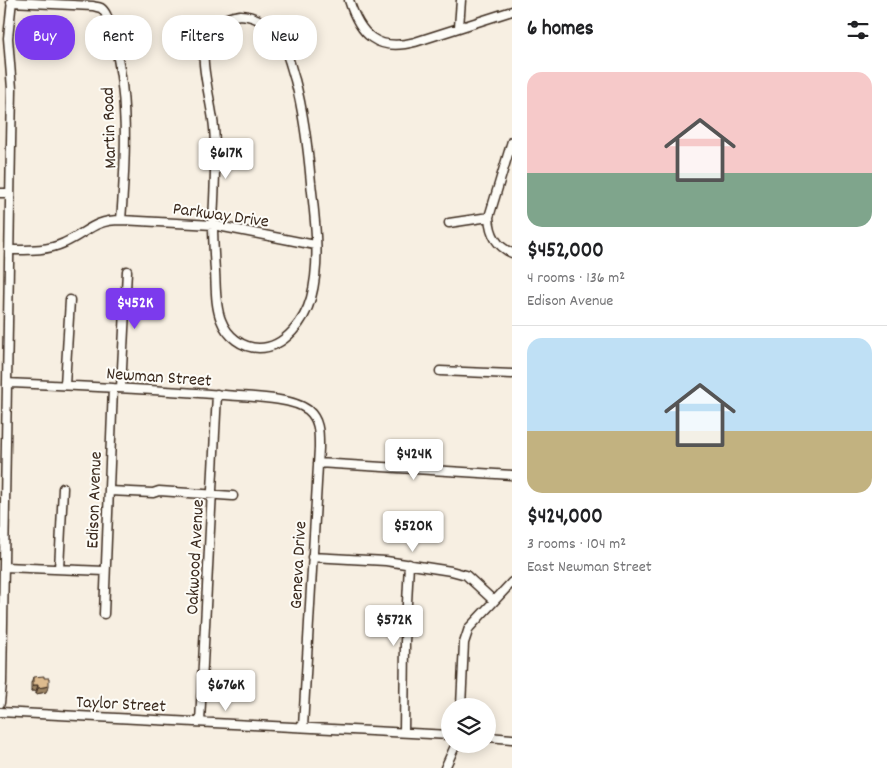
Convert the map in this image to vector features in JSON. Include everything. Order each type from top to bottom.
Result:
[{"type":"street","points":[[349,0],[359,25],[364,32],[384,44],[405,45],[512,11]]},
{"type":"street","points":[[459,27],[461,0]]},
{"type":"street","points":[[0,703],[2,683],[2,534],[8,383],[4,306],[9,250],[12,97],[8,38],[12,1]]},
{"type":"street","name":"Martin Road","points":[[12,1],[93,6],[100,8],[106,14],[114,44],[123,101],[126,152],[121,220]]},
{"type":"street","points":[[227,17],[253,17],[267,26],[281,42],[288,57],[302,108],[315,214],[315,274],[311,297],[304,314],[295,328],[277,343],[268,347],[251,347],[234,339],[221,321],[216,299],[213,225],[215,194],[214,129],[204,61],[204,46],[207,36],[214,25],[227,17]]},
{"type":"street","points":[[512,141],[489,218],[490,227],[496,241],[500,246],[512,253]]},
{"type":"street","points":[[0,193],[10,193]]},
{"type":"street","points":[[449,223],[489,218]]},
{"type":"street","points":[[9,250],[53,247],[72,239],[96,224],[107,220],[121,220]]},
{"type":"street","name":"Parkway Drive","points":[[121,220],[213,225],[315,245]]},
{"type":"street","name":"Edison Avenue","points":[[104,614],[109,491],[127,271]]},
{"type":"street","points":[[64,385],[70,300]]},
{"type":"street","points":[[440,371],[512,374]]},
{"type":"street","name":"Newman Street","points":[[8,383],[217,394],[291,402],[307,409]]},
{"type":"street","name":"Oakwood Avenue","points":[[200,722],[217,394]]},
{"type":"street","name":"Geneva Drive","points":[[303,727],[318,463],[318,425],[314,416],[307,409]]},
{"type":"street","points":[[318,463],[512,475]]},
{"type":"street","points":[[59,569],[63,488]]},
{"type":"street","points":[[109,491],[153,493],[159,491],[233,496]]},
{"type":"street","points":[[312,557],[366,559],[409,564],[462,574],[478,585],[494,601]]},
{"type":"street","points":[[404,732],[405,642],[409,564]]},
{"type":"street","points":[[3,566],[105,571]]},
{"type":"street","points":[[462,698],[466,635],[472,623],[512,582]]},
{"type":"street","name":"Taylor Street","points":[[0,712],[441,734]]},
{"type":"street","points":[[496,738],[512,739]]},
{"type":"street","points":[[445,768],[452,753]]},
{"type":"building","points":[[44,676],[44,678],[49,678],[49,686],[38,688],[38,685],[33,685],[33,677]]}]
